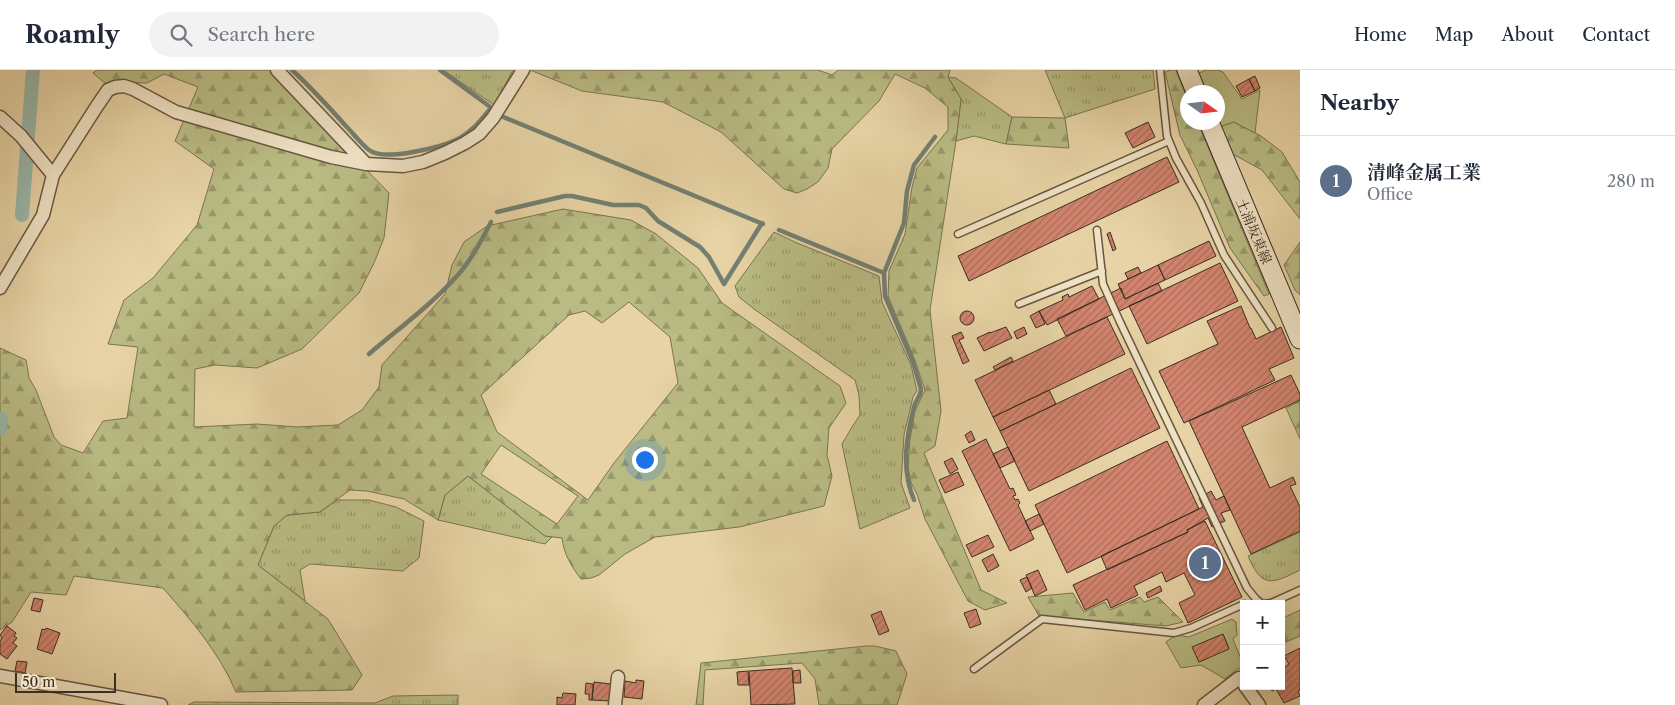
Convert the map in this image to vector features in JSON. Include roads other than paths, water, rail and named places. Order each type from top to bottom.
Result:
[{"type":"main road","points":[[1186,70],[1193,85]]},
{"type":"main road","name":"土浦坂東線","points":[[1212,130],[1300,339]]},
{"type":"street","points":[[277,70],[366,164]]},
{"type":"street","points":[[0,288],[43,215],[53,175],[108,90],[115,86],[133,89],[176,112],[330,157],[366,164],[403,166],[423,162],[465,143],[479,134],[493,118],[522,70]]},
{"type":"street","points":[[0,117],[21,136],[53,175]]},
{"type":"street","points":[[0,676],[161,705]]},
{"type":"street","points":[[615,705],[618,676]]},
{"type":"street","points":[[1204,705],[1239,678],[1240,679]]},
{"type":"street","points":[[1248,690],[1259,705]]},
{"type":"lane","points":[[1160,70],[1167,136],[1176,158],[1201,203],[1224,255],[1272,328]]},
{"type":"lane","points":[[958,234],[1169,141]]},
{"type":"lane","points":[[1097,230],[1103,284],[1247,588],[1256,599]]},
{"type":"lane","points":[[1019,304],[1102,271]]},
{"type":"lane","points":[[1278,600],[1300,590]]},
{"type":"lane","points":[[974,670],[1042,619],[1174,633],[1191,628],[1240,606]]},
{"type":"waterway","points":[[22,215],[33,70]]},
{"type":"waterway","points":[[292,70],[369,150],[376,153],[400,154],[413,152],[458,139],[472,129],[491,108]]},
{"type":"waterway","points":[[440,70],[489,106]]},
{"type":"waterway","points":[[501,116],[763,224]]},
{"type":"waterway","points":[[914,500],[907,477],[906,454],[911,419],[921,389],[913,362],[885,296],[884,273],[904,223],[907,191],[914,165],[935,137]]},
{"type":"waterway","points":[[497,212],[565,196],[613,205],[639,205],[646,208],[658,221],[700,247],[709,257],[724,284],[762,223]]},
{"type":"waterway","points":[[369,354],[425,308],[446,288],[471,258],[491,222]]},
{"type":"waterway","points":[[779,230],[884,273]]},
{"type":"waterway","points":[[0,429],[1,419]]},
{"type":"place","name":"清峰金属工業","points":[[1205,563]]}]
